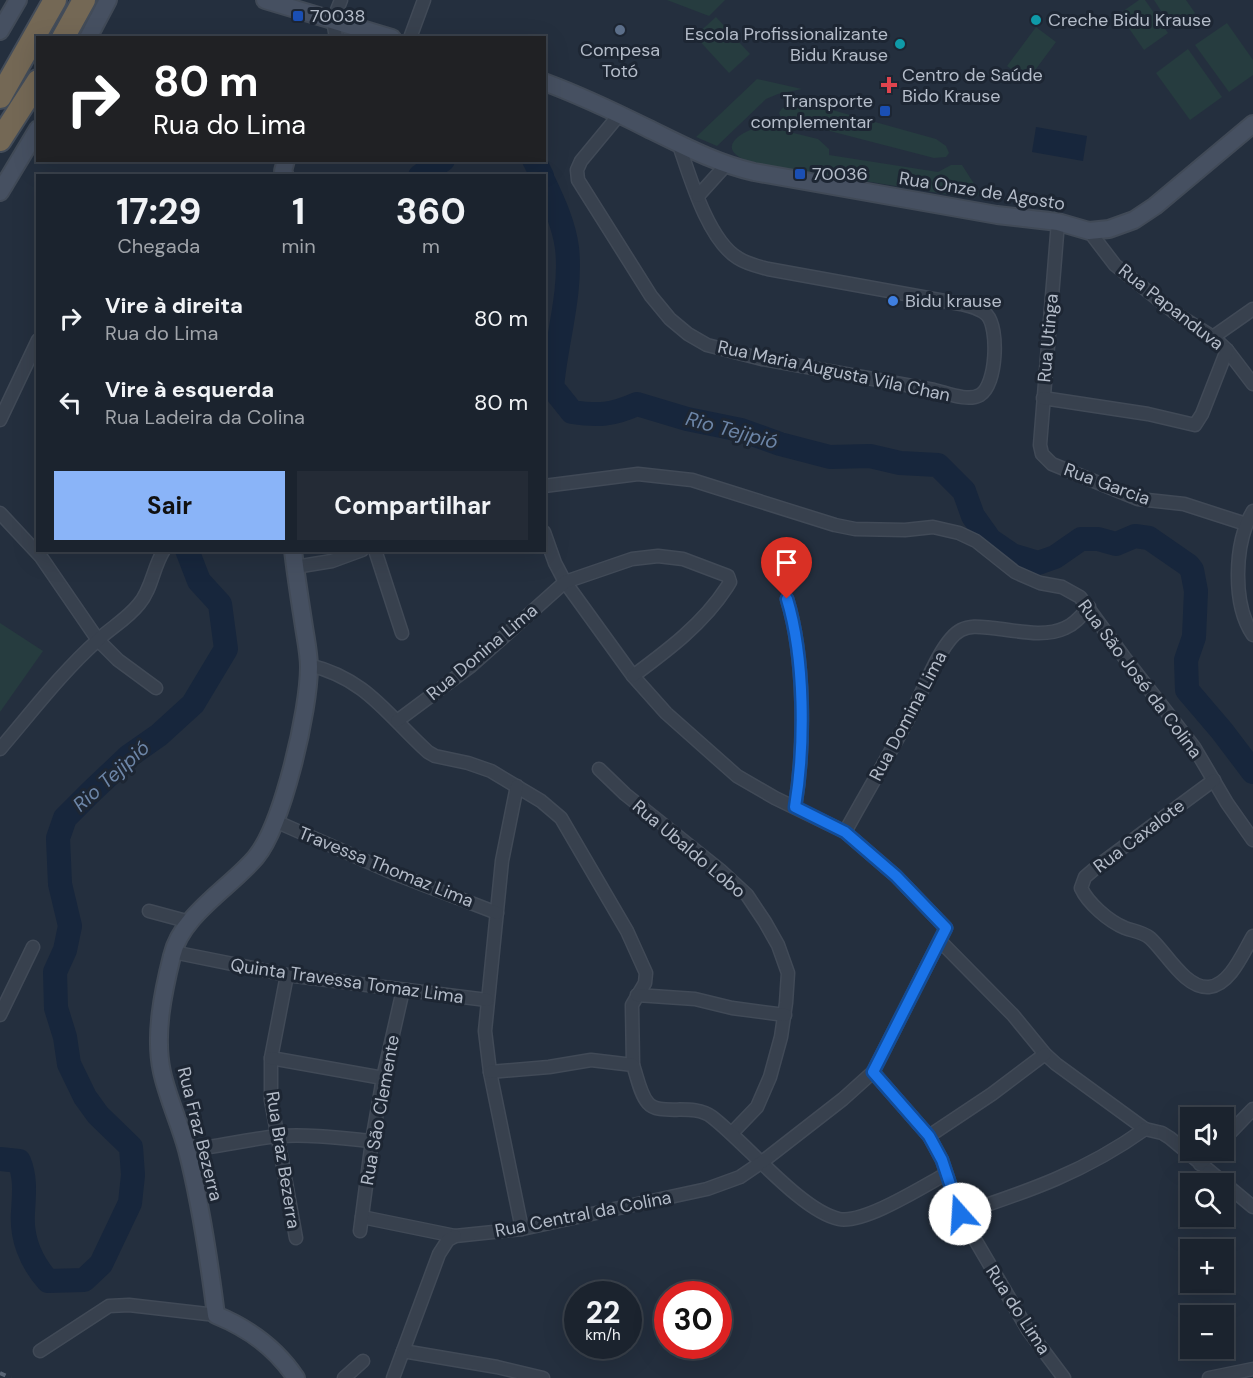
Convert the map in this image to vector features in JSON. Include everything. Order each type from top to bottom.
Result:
[{"type":"highway","points":[[0,98],[55,0]]},
{"type":"highway","points":[[64,36],[84,0]]},
{"type":"highway","points":[[0,140],[36,84]]},
{"type":"street","points":[[0,31],[18,0]]},
{"type":"street","points":[[89,36],[108,0]]},
{"type":"street","points":[[265,0],[385,36]]},
{"type":"street","points":[[336,36],[333,20],[341,0]]},
{"type":"street","points":[[411,36],[424,0]]},
{"type":"street","name":"Rua Onze de Agosto","points":[[546,83],[726,165],[973,210],[1058,222],[1089,231],[1120,226],[1155,206],[1253,124]]},
{"type":"street","name":"Rua Maria Augusta Vila Chan","points":[[619,115],[581,161],[577,170],[578,180],[651,296],[670,319],[688,334],[707,345],[762,359],[969,398],[979,396],[987,389],[992,376],[993,335],[990,320],[980,310],[961,304],[768,269],[747,263],[736,257],[718,238],[698,196]]},
{"type":"street","points":[[0,192],[36,132]]},
{"type":"street","points":[[679,145],[698,196],[726,165]]},
{"type":"street","name":"Rua Utinga","points":[[1042,454],[1040,445],[1058,222]]},
{"type":"street","name":"Rua Papanduva","points":[[1089,231],[1126,276],[1175,313],[1213,337],[1227,350],[1253,384]]},
{"type":"street","points":[[1213,337],[1253,309]]},
{"type":"street","points":[[0,420],[36,344]]},
{"type":"street","points":[[1044,398],[1148,414],[1195,424],[1202,414],[1227,350]]},
{"type":"street","name":"Rua Garcia","points":[[1042,454],[1052,464],[1138,499],[1184,504],[1245,524]]},
{"type":"street","name":"Rua São José da Colina","points":[[546,486],[616,476],[658,476],[692,480],[836,525],[855,529],[905,530],[933,527],[959,533],[976,541],[1015,572],[1040,583],[1062,587],[1080,597],[1124,657],[1178,724],[1253,840]]},
{"type":"street","points":[[1253,511],[1245,524],[1238,576],[1240,602],[1253,635]]},
{"type":"street","points":[[0,513],[36,552]]},
{"type":"street","points":[[546,537],[565,582],[633,676],[666,713],[737,776],[775,798],[845,832],[896,876],[946,928],[873,1072]]},
{"type":"street","points":[[36,552],[74,602],[98,640],[118,660],[156,688]]},
{"type":"street","points":[[0,749],[98,640],[128,617],[141,602],[157,560],[163,552]]},
{"type":"street","points":[[294,559],[332,561],[357,552]]},
{"type":"street","points":[[376,552],[402,633]]},
{"type":"street","points":[[565,582],[632,559],[658,556],[683,559],[724,573],[730,578],[730,582],[719,599],[682,639],[633,676]]},
{"type":"street","name":"Rua Fraz Bezerra","points":[[216,1315],[187,1150],[162,1072],[161,1010],[173,952],[180,936],[190,922],[257,856],[275,821],[308,699],[309,665],[294,559]]},
{"type":"street","name":"Rua Donina Lima","points":[[397,721],[471,666],[565,582]]},
{"type":"street","points":[[787,599],[796,639],[801,698],[799,777],[795,807]]},
{"type":"street","name":"Rua Domina Lima","points":[[845,832],[913,710],[938,658],[957,632],[967,627],[978,626],[1053,632],[1073,624],[1089,607]]},
{"type":"street","points":[[309,665],[330,670],[361,688],[378,701],[420,745],[435,756],[482,767],[541,801],[561,818],[627,931],[646,973],[645,983],[632,1005],[633,1065],[645,1100],[652,1107],[701,1111],[709,1114],[800,1198],[819,1212],[839,1219],[854,1219],[872,1213],[946,1174]]},
{"type":"street","name":"Rua Ubaldo Lobo","points":[[598,769],[633,801],[720,870],[747,895],[778,945],[788,973],[781,1037],[770,1077],[757,1107],[732,1133]]},
{"type":"street","name":"Rua Caxalote","points":[[1214,780],[1099,865],[1085,877],[1081,888],[1084,894],[1115,923],[1152,940],[1179,970],[1198,986],[1218,985],[1225,979],[1253,936]]},
{"type":"street","points":[[517,786],[506,839],[485,1031],[490,1072],[522,1229]]},
{"type":"street","name":"Travessa Thomaz Lima","points":[[275,821],[393,873],[497,913]]},
{"type":"street","points":[[149,911],[190,922]]},
{"type":"street","points":[[940,941],[1013,1015],[1045,1054],[1083,1085],[1145,1129],[1162,1133],[1253,1207]]},
{"type":"street","points":[[0,1015],[33,947]]},
{"type":"street","name":"Quinta Travessa Tomaz Lima","points":[[173,952],[287,975],[487,1000]]},
{"type":"street","name":"Rua Braz Bezerra","points":[[287,975],[271,1058],[271,1100],[287,1178],[296,1238]]},
{"type":"street","name":"Rua São Clemente","points":[[360,1232],[372,1141],[402,990]]},
{"type":"street","points":[[636,995],[695,999],[732,1008],[785,1015]]},
{"type":"street","points":[[929,1136],[992,1094],[1045,1054]]},
{"type":"street","points":[[271,1058],[383,1078]]},
{"type":"street","points":[[490,1072],[549,1067],[591,1060],[633,1065]]},
{"type":"street","name":"Rua do Lima","points":[[873,1072],[929,1136],[960,1214],[1022,1321],[1064,1378]]},
{"type":"street","name":"Rua Central da Colina","points":[[362,1217],[455,1236],[522,1229],[707,1189],[740,1177],[762,1162],[843,1099],[873,1072]]},
{"type":"street","points":[[1234,1129],[1253,1109]]},
{"type":"street","points":[[960,1214],[1018,1195],[1074,1172],[1101,1159],[1145,1129]]},
{"type":"street","points":[[187,1150],[277,1136],[311,1135],[372,1141]]},
{"type":"street","points":[[1200,1164],[1203,1161]]},
{"type":"street","points":[[393,1378],[439,1254],[448,1240],[455,1236]]},
{"type":"street","points":[[40,1352],[109,1306],[129,1305],[216,1315],[245,1328],[261,1339],[278,1354],[296,1378]]},
{"type":"street","points":[[403,1351],[496,1373],[543,1378]]},
{"type":"street","points":[[344,1378],[363,1361]]},
{"type":"street","points":[[1209,1378],[1253,1369]]},
{"type":"green space","points":[[667,0],[725,0],[709,16]]},
{"type":"green space","points":[[1139,0],[1145,0],[1168,33],[1144,50],[1119,14]]},
{"type":"green space","points":[[1154,0],[1186,0],[1195,13],[1172,28]]},
{"type":"green space","points":[[716,17],[750,54],[729,73],[695,36]]},
{"type":"green space","points":[[1227,23],[1253,60],[1253,75],[1229,92],[1195,45]]},
{"type":"green space","points":[[1036,27],[1056,42],[1027,81],[1007,66]]},
{"type":"green space","points":[[1188,49],[1222,97],[1190,120],[1156,73]]},
{"type":"green space","points":[[757,79],[802,89],[766,99],[717,146],[696,137]]},
{"type":"green space","points":[[807,103],[936,139],[946,146],[949,153],[946,157],[934,158],[795,122],[783,122],[779,113],[781,109],[791,104]]},
{"type":"green space","points":[[758,127],[769,127],[818,139],[829,149],[829,155],[938,172],[951,165],[962,165],[980,193],[975,198],[970,198],[753,163],[735,154],[732,144],[741,135]]},
{"type":"green space","points":[[0,623],[43,651],[0,712]]},
{"type":"water","points":[[1036,127],[1087,136],[1083,161],[1032,152]]},
{"type":"waterway","name":"Rio Tejipió","points":[[423,174],[440,162]]},
{"type":"waterway","name":"Rio Tejipió","points":[[535,162],[541,174]]},
{"type":"waterway","name":"Rio Tejipió","points":[[546,186],[564,231],[568,265],[566,299],[552,387],[572,412],[605,414],[637,404],[687,419],[741,430],[780,444],[830,457],[870,456],[900,463],[938,465],[964,491],[973,516],[990,540],[1012,555],[1038,563],[1055,557],[1081,539],[1098,539],[1116,544],[1135,536],[1149,538],[1192,570],[1196,591],[1194,637],[1186,660],[1187,690],[1253,772]]},
{"type":"waterway","name":"Rio Tejipió","points":[[0,1159],[19,1161],[24,1180],[24,1231],[28,1249],[42,1274],[48,1281],[84,1280],[101,1264],[130,1203],[133,1175],[131,1147],[98,1115],[85,1097],[69,1064],[65,1037],[56,1008],[55,972],[65,950],[70,926],[60,884],[58,838],[65,818],[92,791],[129,756],[159,735],[193,704],[226,649],[220,604],[199,581],[188,552]]},
{"type":"railway","points":[[0,1373],[11,1378]]},
{"type":"place","name":"70038","points":[[298,16]]},
{"type":"place","name":"Creche Bidu Krause","points":[[1036,20]]},
{"type":"place","name":"Compesa Totó","points":[[620,30]]},
{"type":"place","name":"Escola Profissionalizante Bidu Krause","points":[[900,44]]},
{"type":"place","name":"Centro de Saúde Bido Krause","points":[[889,85]]},
{"type":"place","name":"Transporte complementar","points":[[885,111]]},
{"type":"place","name":"70036","points":[[800,174]]},
{"type":"place","name":"Bidu krause","points":[[893,301]]},
{"type":"route","points":[[787,599],[796,639],[801,698],[799,786],[795,807],[845,832],[896,876],[946,928],[873,1072],[929,1136],[942,1160],[960,1214]]}]
